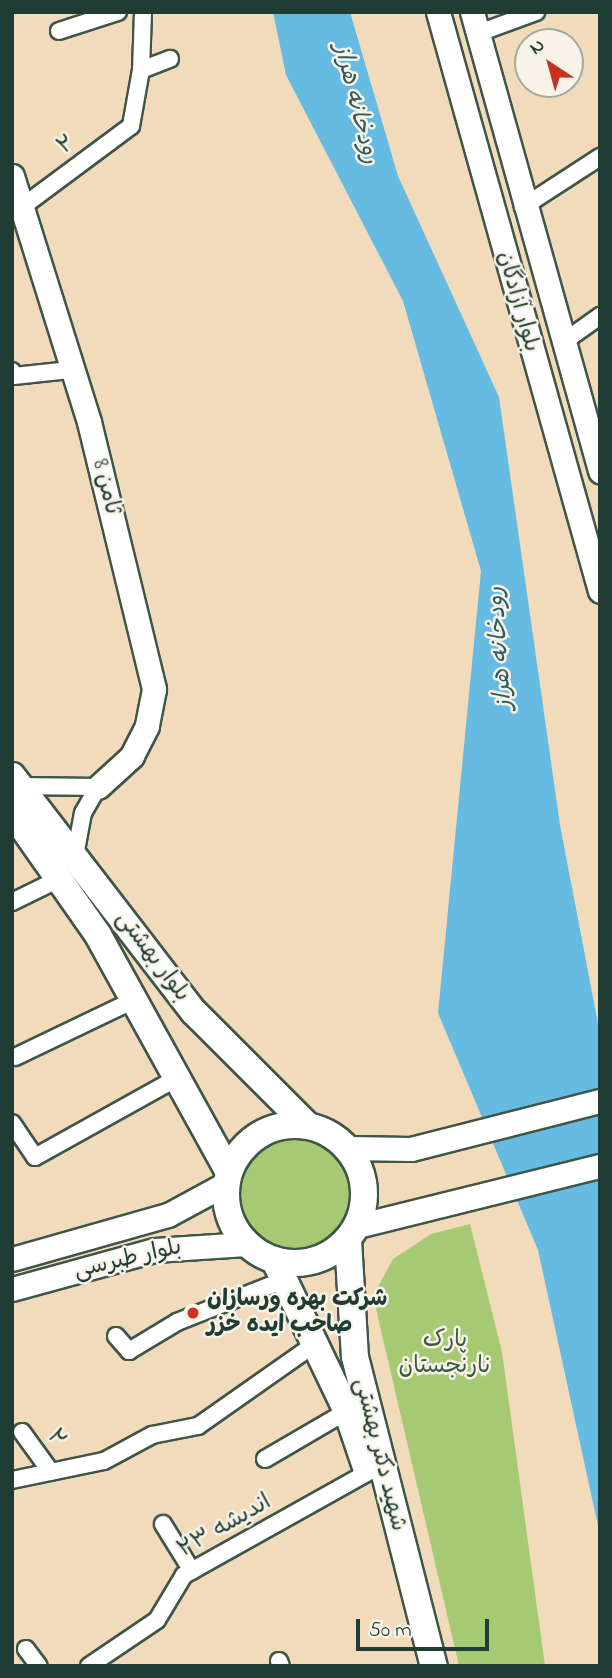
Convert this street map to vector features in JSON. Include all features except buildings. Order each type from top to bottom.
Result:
[{"type":"main road","name":"بلوار آزادگان","points":[[438,12],[600,591]]},
{"type":"main road","name":"بلوار آزادگان","points":[[474,23],[523,207],[600,471]]},
{"type":"main road","name":"ثامن 8","points":[[12,176],[70,370],[89,422],[154,689],[148,726],[132,756],[98,787]]},
{"type":"main road","name":"بلوار بهشتی","points":[[16,781],[68,867],[134,1000],[228,1177]]},
{"type":"main road","name":"بلوار بهشتی","points":[[12,812],[68,867],[194,1012],[307,1125]]},
{"type":"main road","points":[[600,1101],[411,1149],[348,1148],[307,1125],[287,1125],[251,1140],[228,1177],[229,1216],[246,1244],[281,1270],[315,1261],[353,1233],[425,1206],[600,1166]]},
{"type":"main road","points":[[348,1148],[365,1186],[353,1233]]},
{"type":"main road","name":"بلوار طبرسی","points":[[12,1259],[168,1215],[228,1177]]},
{"type":"main road","name":"شهید دکتر بهشتی","points":[[353,1233],[355,1357],[434,1666]]},
{"type":"main road","name":"بلوار طبرسی","points":[[12,1289],[155,1250],[246,1244]]},
{"type":"main road","name":"شهید دکتر بهشتی","points":[[281,1270],[347,1410],[368,1472],[418,1666]]},
{"type":"street","points":[[59,31],[117,12]]},
{"type":"street","points":[[143,12],[141,70],[170,59]]},
{"type":"street","points":[[474,23],[536,12]]},
{"type":"street","name":"۲","points":[[22,207],[137,120],[141,70]]},
{"type":"street","points":[[523,207],[600,157]]},
{"type":"street","points":[[562,343],[600,316]]},
{"type":"street","points":[[13,375],[70,370]]},
{"type":"street","points":[[12,902],[68,867],[83,813],[98,787],[16,781]]},
{"type":"street","points":[[15,1057],[134,1000]]},
{"type":"street","points":[[12,1123],[35,1157],[177,1078]]},
{"type":"street","points":[[116,1336],[130,1351],[177,1322],[281,1270]]},
{"type":"street","points":[[12,1480],[104,1461],[152,1435],[198,1426],[316,1343]]},
{"type":"street","points":[[265,1459],[347,1410]]},
{"type":"street","name":"۲","points":[[22,1432],[51,1472]]},
{"type":"street","name":"اندیشه ۲۳","points":[[89,1666],[157,1620],[192,1571],[368,1472]]},
{"type":"street","points":[[163,1524],[192,1571]]},
{"type":"street","points":[[26,1649],[39,1666]]},
{"type":"green space","points":[[295,1125],[322,1130],[344,1145],[359,1167],[364,1194],[359,1221],[344,1243],[322,1258],[295,1263],[268,1258],[246,1243],[231,1221],[226,1194],[231,1167],[246,1145],[268,1130]]},
{"type":"green space","name":"پارک نارنجستان","points":[[470,1224],[502,1352],[545,1666],[459,1666],[373,1296],[393,1259],[431,1234]]},
{"type":"water","name":"رودخانه هراز","points":[[273,12],[350,12],[398,176],[499,397],[560,825],[600,1034],[600,1535],[538,1250],[438,1013],[481,571],[403,301],[286,75]]},
{"type":"place","name":"شرکت بهره ورسازان صاحب ایده خزر","points":[[193,1313]]}]
